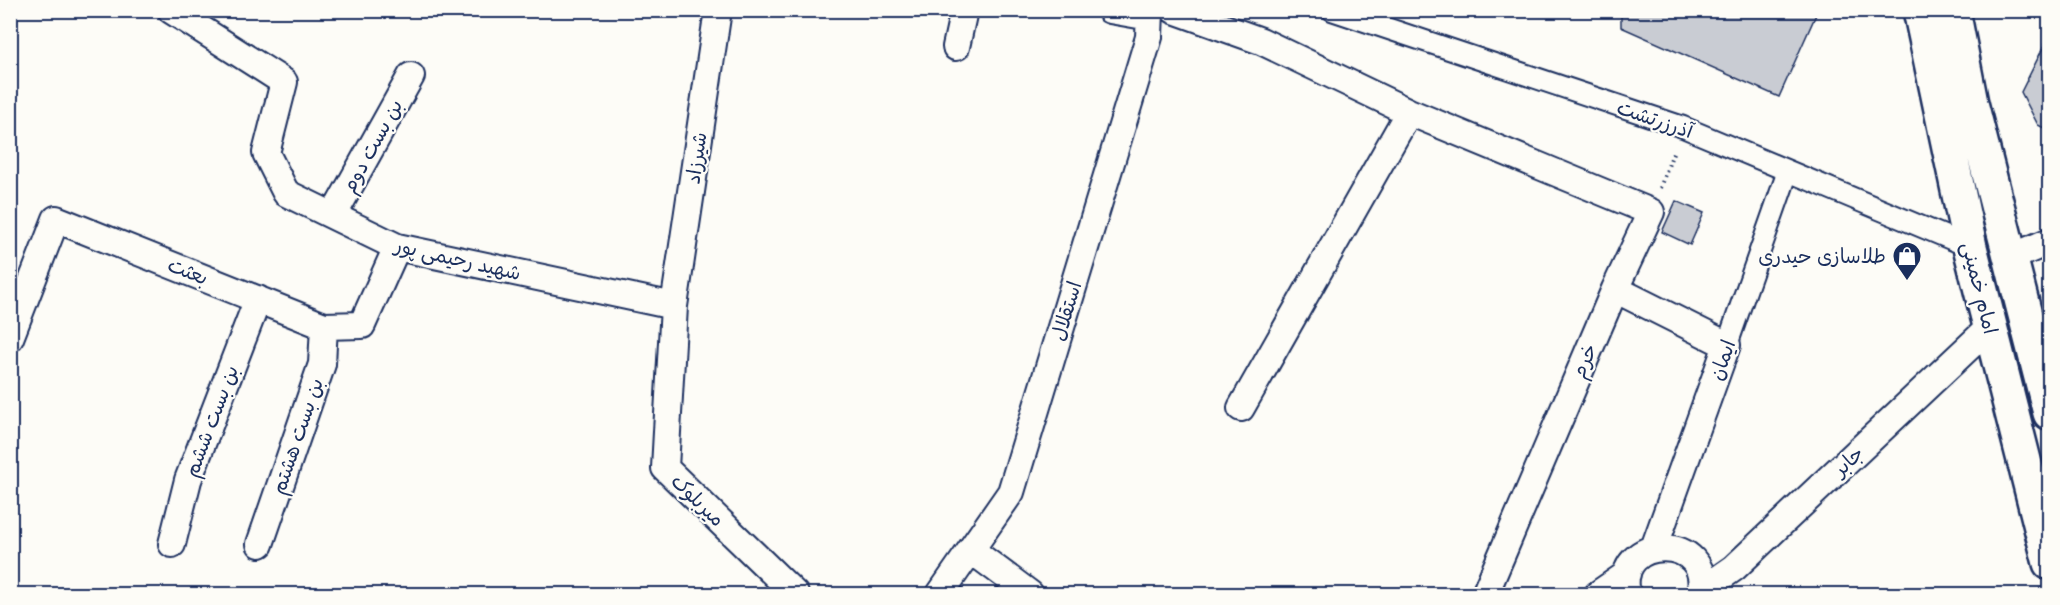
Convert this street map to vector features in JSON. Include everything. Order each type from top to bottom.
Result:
[{"type":"main road","name":"امام خمینی","points":[[1920,10],[1970,248],[2049,563]]},
{"type":"main road","name":"امام خمینی","points":[[1953,10],[1971,104],[2049,413]]},
{"type":"street","name":"شیرزاد","points":[[674,306],[718,10]]},
{"type":"street","points":[[956,47],[964,10]]},
{"type":"street","points":[[1110,10],[1150,14]]},
{"type":"street","points":[[1174,10],[1261,41],[1409,112],[1651,212]]},
{"type":"street","name":"آذرزرتشت","points":[[1332,10],[1683,127],[1970,248]]},
{"type":"street","name":"شهید رحیمی پور","points":[[180,12],[284,82],[266,153],[286,193],[397,247],[674,306]]},
{"type":"street","name":"استقلال","points":[[940,594],[1011,492],[1149,37],[1150,14]]},
{"type":"street","name":"بن بست دوم","points":[[333,216],[411,76]]},
{"type":"street","points":[[1241,408],[1409,112]]},
{"type":"street","name":"ایمان","points":[[1654,548],[1788,171]]},
{"type":"street","name":"خرم","points":[[1485,594],[1615,289],[1651,212]]},
{"type":"street","name":"بعثت","points":[[10,338],[56,219],[324,326],[362,325],[397,247]]},
{"type":"street","points":[[2010,258],[2049,241]]},
{"type":"street","points":[[1615,289],[1727,345]]},
{"type":"street","name":"بن بست ششم","points":[[172,544],[188,480],[258,299]]},
{"type":"street","name":"میربلوک","points":[[674,306],[665,468],[795,594]]},
{"type":"street","name":"بن بست هشتم","points":[[260,544],[321,364],[324,326]]},
{"type":"street","name":"جابر","points":[[1701,593],[1734,568],[1990,327]]},
{"type":"street","points":[[1598,594],[1627,584],[1633,562],[1642,553],[1654,548],[1680,550],[1690,557],[1697,567],[1701,593]]},
{"type":"street","points":[[971,550],[1030,594]]},
{"type":"path","points":[[1651,212],[1683,127]]},
{"type":"building","points":[[1621,10],[1818,10],[1779,97],[1621,27]]},
{"type":"building","points":[[2048,38],[2050,39],[2050,131],[2038,125],[2021,92]]},
{"type":"building","points":[[1676,201],[1704,213],[1690,245],[1662,232]]},
{"type":"place","name":"طلاسازی حیدری","points":[[1907,282]]}]
